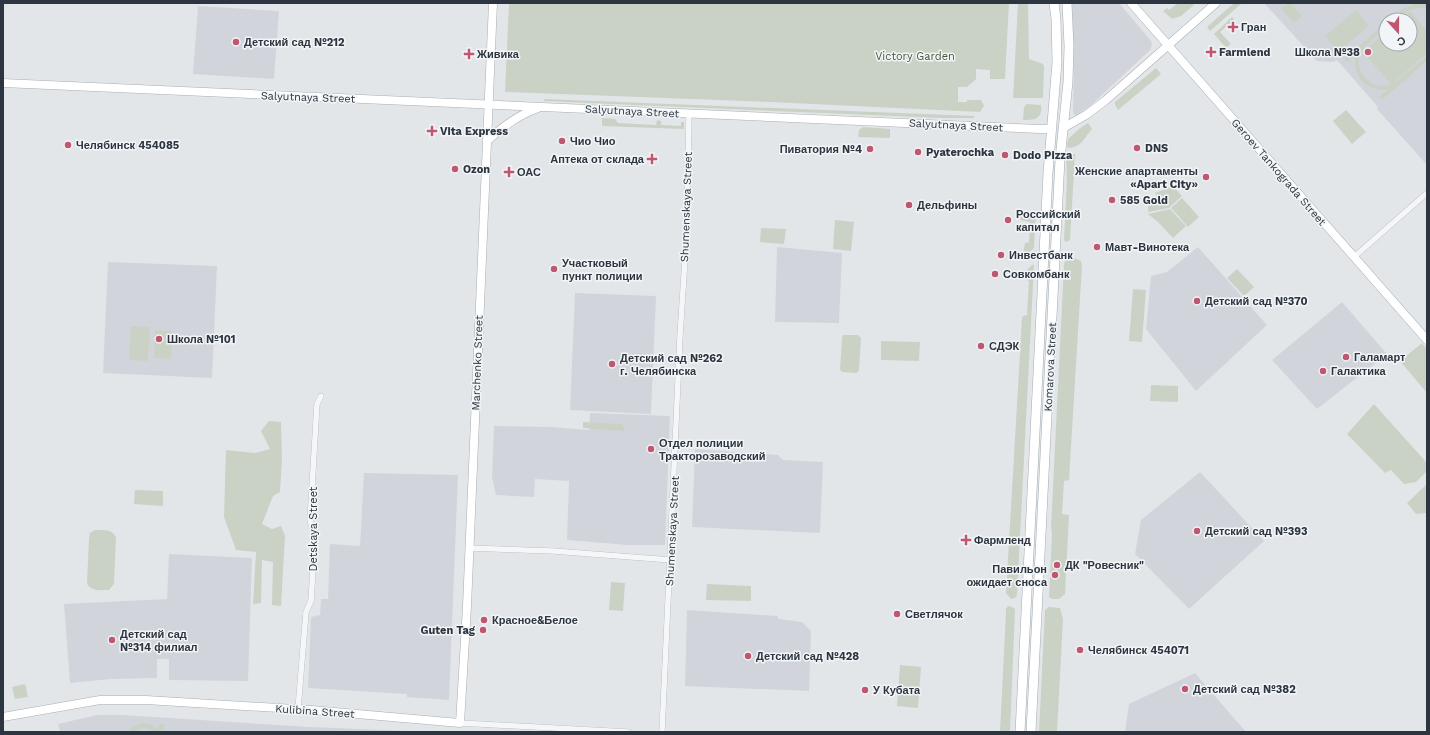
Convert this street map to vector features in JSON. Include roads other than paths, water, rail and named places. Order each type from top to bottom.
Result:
[{"type":"main road","name":"Komarova Street","points":[[1020,732],[1044,247],[1057,62],[1054,3]]},
{"type":"main road","name":"Komarova Street","points":[[1031,732],[1059,181],[1068,82],[1069,46],[1067,3]]},
{"type":"main road","name":"Salyutnaya Street","points":[[1052,129],[1063,128]]},
{"type":"main road","points":[[1027,602],[1038,603]]},
{"type":"street","name":"Marchenko Street","points":[[460,723],[467,606],[493,3]]},
{"type":"street","name":"Geroev Tankograda Street","points":[[1131,3],[1427,340]]},
{"type":"street","name":"Salyutnaya Street","points":[[1063,128],[1086,116],[1216,3]]},
{"type":"street","name":"Salyutnaya Street","points":[[3,83],[195,93],[488,104],[1040,130],[1052,129]]},
{"type":"street","points":[[487,141],[505,125],[530,111],[542,107]]},
{"type":"street","name":"Shumenskaya Street","points":[[662,732],[680,336],[687,228],[689,114]]},
{"type":"street","points":[[1354,257],[1427,193]]},
{"type":"street","name":"Detskaya Street","points":[[298,709],[306,612],[311,601],[315,538],[310,520],[317,404],[321,396]]},
{"type":"street","points":[[469,548],[553,551],[671,560]]},
{"type":"street","name":"Kulibina Street","points":[[3,717],[100,700],[151,700],[298,709],[531,730],[628,732]]},
{"type":"place","name":"Гран","points":[[1233,27]]},
{"type":"place","name":"Детский сад №212","points":[[236,42]]},
{"type":"place","name":"Farmlend","points":[[1211,52]]},
{"type":"place","name":"Школа №38","points":[[1368,52]]},
{"type":"place","name":"Живика","points":[[469,54]]},
{"type":"place","name":"Vita Express","points":[[432,131]]},
{"type":"place","name":"Чио Чио","points":[[562,141]]},
{"type":"place","name":"Челябинск 454085","points":[[68,145]]},
{"type":"place","name":"DNS","points":[[1137,148]]},
{"type":"place","name":"Пиватория №4","points":[[870,149]]},
{"type":"place","name":"Pyaterochka","points":[[918,152]]},
{"type":"place","name":"Dodo Pizza","points":[[1005,155]]},
{"type":"place","name":"Аптека от склада","points":[[652,159]]},
{"type":"place","name":"Ozon","points":[[455,169]]},
{"type":"place","name":"ОАС","points":[[509,172]]},
{"type":"place","name":"Женские апартаменты «Apart City»","points":[[1206,177]]},
{"type":"place","name":"585 Gold","points":[[1112,200]]},
{"type":"place","name":"Дельфины","points":[[909,205]]},
{"type":"place","name":"Российский капитал","points":[[1008,220]]},
{"type":"place","name":"Мавт-Винотека","points":[[1097,247]]},
{"type":"place","name":"Инвестбанк","points":[[1001,255]]},
{"type":"place","name":"Участковый пункт полиции","points":[[554,269]]},
{"type":"place","name":"Совкомбанк","points":[[995,274]]},
{"type":"place","name":"Детский сад №370","points":[[1197,301]]},
{"type":"place","name":"Школа №101","points":[[159,339]]},
{"type":"place","name":"СДЭК","points":[[981,346]]},
{"type":"place","name":"Галамарт","points":[[1346,357]]},
{"type":"place","name":"Детский сад №262 г. Челябинска","points":[[612,364]]},
{"type":"place","name":"Галактика","points":[[1323,371]]},
{"type":"place","name":"Отдел полиции Тракторозаводский","points":[[651,449]]},
{"type":"place","name":"Детский сад №393","points":[[1197,531]]},
{"type":"place","name":"Фармленд","points":[[966,540]]},
{"type":"place","name":"ДК \"Ровесник\"","points":[[1057,565]]},
{"type":"place","name":"Павильон ожидает сноса","points":[[1055,575]]},
{"type":"place","name":"Светлячок","points":[[897,614]]},
{"type":"place","name":"Красное&Белое","points":[[484,620]]},
{"type":"place","name":"Guten Tag","points":[[483,630]]},
{"type":"place","name":"Детский сад №314 филиал","points":[[112,640]]},
{"type":"place","name":"Челябинск 454071","points":[[1080,650]]},
{"type":"place","name":"Детский сад №428","points":[[748,656]]},
{"type":"place","name":"Детский сад №382","points":[[1185,689]]},
{"type":"place","name":"У Кубата","points":[[865,690]]},
{"type":"park label","name":"Victory Garden","points":[[915,56]]}]
